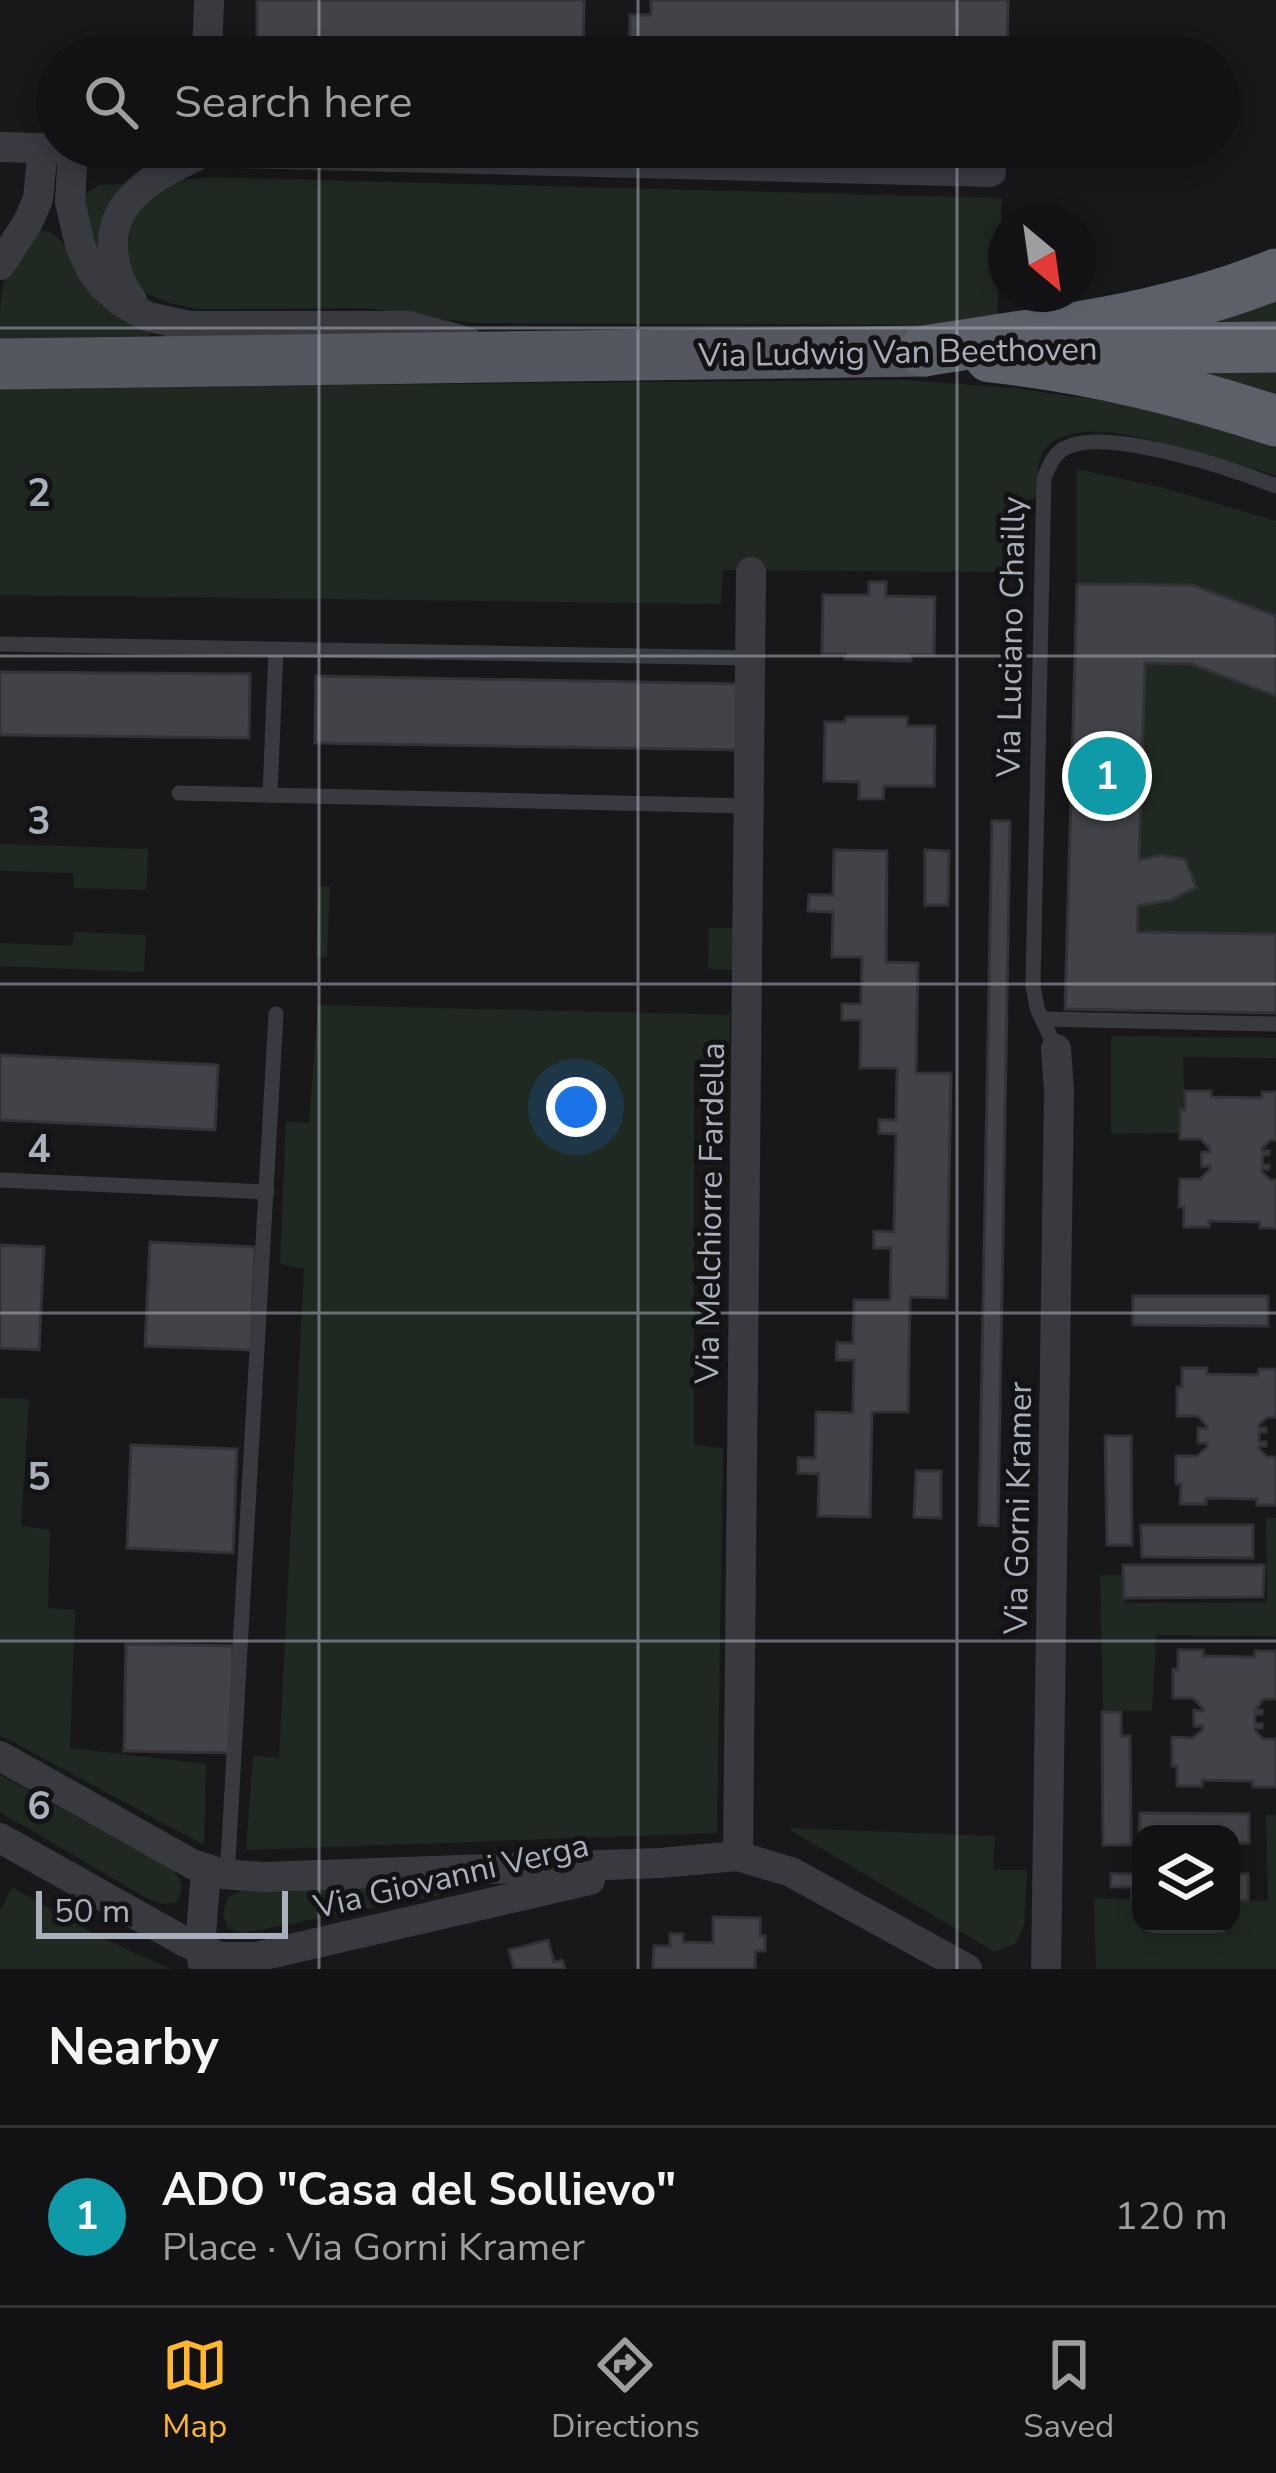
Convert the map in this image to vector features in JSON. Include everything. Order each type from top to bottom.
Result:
[{"type":"highway","points":[[924,351],[1139,316],[1216,297],[1276,274]]},
{"type":"highway","name":"Via Ludwig Van Beethoven","points":[[924,351],[1276,346]]},
{"type":"highway","points":[[924,351],[1031,362],[1137,381],[1276,421]]},
{"type":"main road","name":"Via Ludwig Van Beethoven","points":[[0,364],[924,351]]},
{"type":"street","points":[[208,36],[209,0]]},
{"type":"street","points":[[0,147],[36,148]]},
{"type":"street","points":[[0,265],[28,222],[50,168]]},
{"type":"street","name":"Via Ludwig Van Beethoven","points":[[62,168],[80,245],[102,285],[146,316],[189,326],[409,326],[520,357]]},
{"type":"street","points":[[146,316],[118,277],[112,234],[126,203],[145,184],[173,168]]},
{"type":"street","points":[[848,168],[991,172]]},
{"type":"street","name":"Via Melchiorre Fardella","points":[[738,1856],[751,572]]},
{"type":"street","name":"Via Gorni Kramer","points":[[1046,1969],[1060,1091],[1056,1049]]},
{"type":"street","name":"Via Giovanni Verga","points":[[0,1756],[171,1853],[214,1872],[264,1877],[738,1856],[791,1872],[968,1969]]},
{"type":"street","name":"Via Giovanni Verga","points":[[0,1838],[168,1934],[202,1959],[256,1957],[660,1863]]},
{"type":"street","points":[[202,1959],[214,1872]]},
{"type":"lane","name":"Via Luciano Chailly","points":[[1056,1049],[1033,986],[1044,478],[1052,458],[1064,448],[1100,440],[1163,452],[1276,486]]},
{"type":"lane","points":[[0,644],[750,658]]},
{"type":"lane","points":[[270,795],[275,649]]},
{"type":"lane","points":[[179,793],[749,806]]},
{"type":"lane","points":[[214,1872],[228,1860],[277,1014]]},
{"type":"lane","points":[[1043,1019],[1276,1024]]},
{"type":"lane","points":[[0,1180],[266,1192]]},
{"type":"shaded area","points":[[211,177],[1002,198],[1002,204],[988,204],[988,312],[998,312],[997,325],[472,323],[366,308],[200,309],[148,294],[135,281],[127,246],[143,199],[181,180]]},
{"type":"shaded area","points":[[123,184],[113,201],[102,252],[84,234],[85,194],[99,185]]},
{"type":"shaded area","points":[[39,230],[61,241],[83,277],[151,331],[149,336],[0,339],[5,278],[16,253]]},
{"type":"shaded area","points":[[1276,288],[1276,322],[1164,324]]},
{"type":"shaded area","points":[[1276,366],[1276,409],[1118,368]]},
{"type":"shaded area","points":[[906,380],[1012,388],[1163,409],[1276,439],[1276,476],[1126,435],[1084,432],[1065,436],[1042,455],[1036,496],[1005,516],[1002,572],[723,570],[721,604],[0,595],[0,388]]},
{"type":"shaded area","points":[[1077,469],[1164,488],[1276,521],[1276,616],[1192,585],[1077,584]]},
{"type":"shaded area","points":[[1145,663],[1191,664],[1276,696],[1276,934],[1137,932],[1138,906],[1171,900],[1196,887],[1185,859],[1139,860]]},
{"type":"shaded area","points":[[0,844],[148,849],[146,890],[74,888],[73,873],[0,871]]},
{"type":"shaded area","points":[[319,886],[330,886],[327,957],[316,957]]},
{"type":"shaded area","points":[[709,928],[735,928],[734,970],[708,969]]},
{"type":"shaded area","points":[[74,932],[146,935],[144,972],[0,966],[0,943],[72,946]]},
{"type":"shaded area","points":[[318,1005],[730,1015],[729,1060],[694,1061],[694,1445],[723,1448],[717,1833],[246,1850],[253,1756],[279,1758],[304,1269],[280,1264],[286,1121],[309,1123]]},
{"type":"shaded area","points":[[1111,1036],[1276,1038],[1276,1058],[1183,1057],[1186,1133],[1111,1134]]},
{"type":"shaded area","points":[[0,1398],[29,1399],[21,1526],[50,1530],[48,1608],[75,1610],[70,1748],[206,1764],[204,1845],[0,1735]]},
{"type":"shaded area","points":[[1266,1518],[1276,1518],[1276,1636],[1156,1635],[1152,1711],[1103,1710],[1100,1575],[1124,1575],[1125,1603],[1267,1602]]},
{"type":"shaded area","points":[[0,1775],[170,1868],[181,1883],[176,1902],[148,1899],[0,1812]]},
{"type":"shaded area","points":[[1266,1815],[1276,1815],[1276,1969],[1096,1969],[1094,1898],[1132,1899],[1132,1933],[1240,1933],[1240,1901],[1268,1901]]},
{"type":"shaded area","points":[[787,1828],[995,1836],[993,1870],[1027,1870],[1024,1925],[1015,1944],[995,1952]]},
{"type":"shaded area","points":[[447,1884],[440,1895],[242,1933],[228,1928],[223,1914],[228,1897],[241,1891]]},
{"type":"shaded area","points":[[12,1887],[102,1938],[171,1969],[0,1969],[0,1911]]},
{"type":"building","points":[[257,0],[584,0],[583,36],[257,36]]},
{"type":"building","points":[[651,0],[1008,0],[1007,36],[630,36],[630,15],[651,15]]},
{"type":"building","points":[[869,582],[886,582],[886,596],[935,597],[934,655],[911,655],[911,661],[822,654],[823,595],[869,595]]},
{"type":"building","points":[[1077,584],[1192,585],[1276,616],[1276,696],[1191,664],[1145,663],[1139,860],[1161,855],[1185,859],[1196,887],[1171,900],[1138,906],[1137,932],[1276,934],[1276,1013],[1065,1009]]},
{"type":"building","points":[[0,672],[250,674],[249,738],[0,735]]},
{"type":"building","points":[[316,676],[740,684],[739,750],[315,743]]},
{"type":"building","points":[[846,717],[907,717],[907,726],[935,726],[934,786],[884,786],[883,799],[859,799],[859,782],[824,781],[825,722],[845,722]]},
{"type":"building","points":[[992,821],[1010,821],[998,1526],[979,1525]]},
{"type":"building","points":[[834,850],[887,851],[886,962],[918,963],[916,1073],[951,1073],[947,1298],[910,1297],[908,1412],[872,1412],[870,1517],[818,1516],[819,1474],[798,1473],[798,1458],[815,1458],[816,1412],[853,1413],[854,1360],[836,1360],[837,1343],[853,1343],[854,1300],[890,1300],[891,1248],[874,1248],[874,1231],[894,1232],[896,1134],[879,1133],[879,1120],[896,1120],[897,1068],[860,1068],[861,1020],[842,1020],[842,1004],[861,1004],[862,957],[832,957],[833,912],[808,911],[809,895],[833,895]]},
{"type":"building","points":[[925,850],[949,851],[948,905],[925,905]]},
{"type":"building","points":[[0,1055],[218,1065],[215,1130],[0,1120]]},
{"type":"building","points":[[1185,1091],[1211,1091],[1211,1097],[1262,1098],[1262,1092],[1276,1092],[1276,1140],[1262,1148],[1269,1151],[1262,1165],[1269,1169],[1262,1172],[1276,1180],[1276,1228],[1260,1228],[1260,1222],[1209,1221],[1209,1227],[1184,1227],[1180,1179],[1200,1179],[1210,1169],[1202,1167],[1202,1152],[1210,1149],[1201,1139],[1180,1139]]},
{"type":"building","points":[[150,1242],[255,1247],[251,1350],[145,1346]]},
{"type":"building","points":[[0,1245],[44,1247],[39,1350],[0,1348]]},
{"type":"building","points":[[1133,1296],[1268,1296],[1268,1326],[1133,1325]]},
{"type":"building","points":[[1182,1368],[1207,1368],[1207,1374],[1258,1375],[1259,1369],[1276,1369],[1276,1417],[1267,1417],[1259,1425],[1266,1428],[1259,1432],[1259,1442],[1266,1446],[1259,1449],[1267,1457],[1276,1457],[1276,1505],[1257,1505],[1257,1499],[1206,1498],[1206,1504],[1180,1504],[1176,1456],[1197,1456],[1207,1447],[1207,1443],[1198,1443],[1198,1428],[1207,1426],[1198,1416],[1177,1416]]},
{"type":"building","points":[[1105,1436],[1131,1436],[1132,1545],[1107,1545]]},
{"type":"building","points":[[131,1445],[237,1449],[233,1553],[127,1548]]},
{"type":"building","points":[[916,1471],[941,1471],[941,1518],[914,1517]]},
{"type":"building","points":[[1141,1525],[1253,1525],[1253,1558],[1142,1557]]},
{"type":"building","points":[[1123,1565],[1264,1565],[1263,1597],[1124,1598]]},
{"type":"building","points":[[126,1644],[233,1646],[232,1753],[124,1751]]},
{"type":"building","points":[[1178,1650],[1203,1650],[1203,1656],[1255,1657],[1255,1651],[1276,1651],[1276,1699],[1263,1699],[1255,1710],[1262,1710],[1255,1714],[1255,1724],[1262,1728],[1255,1730],[1263,1739],[1276,1739],[1276,1787],[1253,1787],[1253,1781],[1202,1780],[1202,1786],[1177,1786],[1172,1737],[1193,1738],[1203,1729],[1194,1726],[1194,1710],[1203,1708],[1193,1698],[1173,1698]]},
{"type":"building","points":[[1102,1712],[1121,1712],[1121,1736],[1130,1736],[1131,1845],[1103,1845]]},
{"type":"building","points":[[1140,1813],[1249,1814],[1249,1843],[1240,1843],[1240,1825],[1140,1825]]},
{"type":"building","points":[[1111,1874],[1132,1874],[1132,1887],[1111,1887]]},
{"type":"building","points":[[1240,1874],[1248,1874],[1248,1900],[1240,1900]]},
{"type":"building","points":[[713,1917],[760,1918],[765,1951],[755,1951],[755,1969],[653,1969],[654,1946],[670,1946],[670,1934],[683,1934],[683,1942],[713,1943]]},
{"type":"building","points":[[548,1940],[554,1962],[562,1960],[565,1969],[514,1969],[509,1950]]},
{"type":"place","name":"ADO \"Casa del Sollievo\"","points":[[1107,776]]}]
